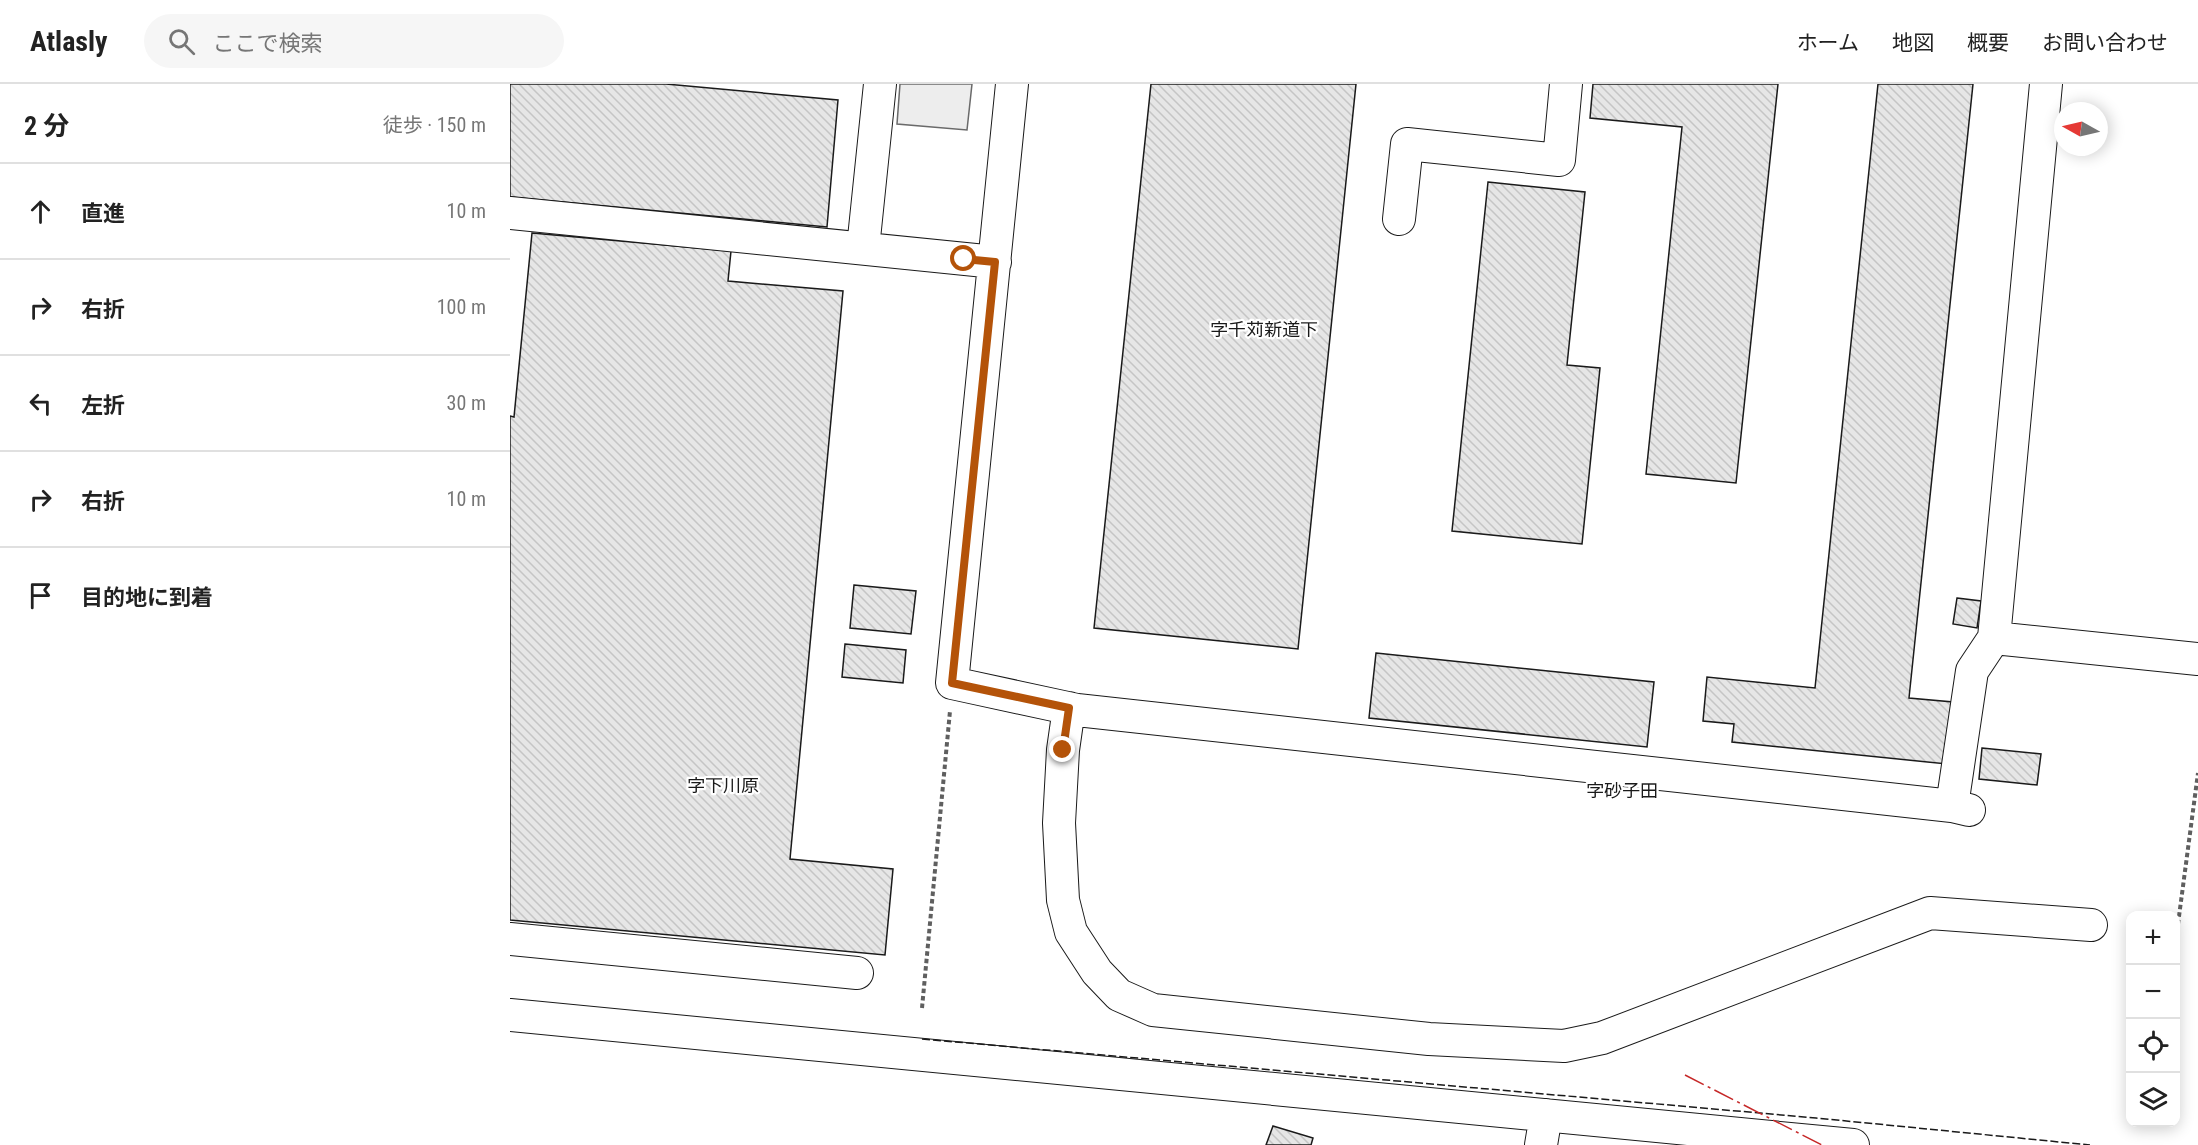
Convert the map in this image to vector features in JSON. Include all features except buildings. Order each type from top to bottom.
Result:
[{"type":"street","points":[[863,248],[879,84]]},
{"type":"street","points":[[1012,84],[952,683],[1069,708],[1960,808],[1972,671],[1994,638],[2046,84]]},
{"type":"street","points":[[1399,219],[1407,144],[1559,160],[1566,84]]},
{"type":"street","points":[[510,213],[995,262]]},
{"type":"street","points":[[1994,638],[2198,659]]},
{"type":"street","points":[[1069,708],[1063,750],[1059,823],[1063,900],[1071,932],[1097,972],[1119,995],[1152,1010],[1429,1039],[1564,1046],[1602,1038],[1930,913],[2091,925]]},
{"type":"street","points":[[510,939],[857,973]]},
{"type":"street","points":[[510,1015],[1544,1130],[1853,1145]]},
{"type":"path","points":[[922,1008],[952,683]]},
{"type":"path","points":[[2179,911],[2198,773]]},
{"type":"shaded area","points":[[900,84],[972,84],[967,130],[897,124]]},
{"type":"fence","points":[[922,1039],[1816,1118],[2090,1145]]},
{"type":"power","points":[[1685,1075],[1822,1145]]},
{"type":"district","name":"字千苅新道下","points":[[1264,329]]},
{"type":"district","name":"字下川原","points":[[723,785]]},
{"type":"district","name":"字砂子田","points":[[1622,790]]},
{"type":"route","points":[[964,259],[995,262],[952,683],[1069,708],[1063,750]]}]
